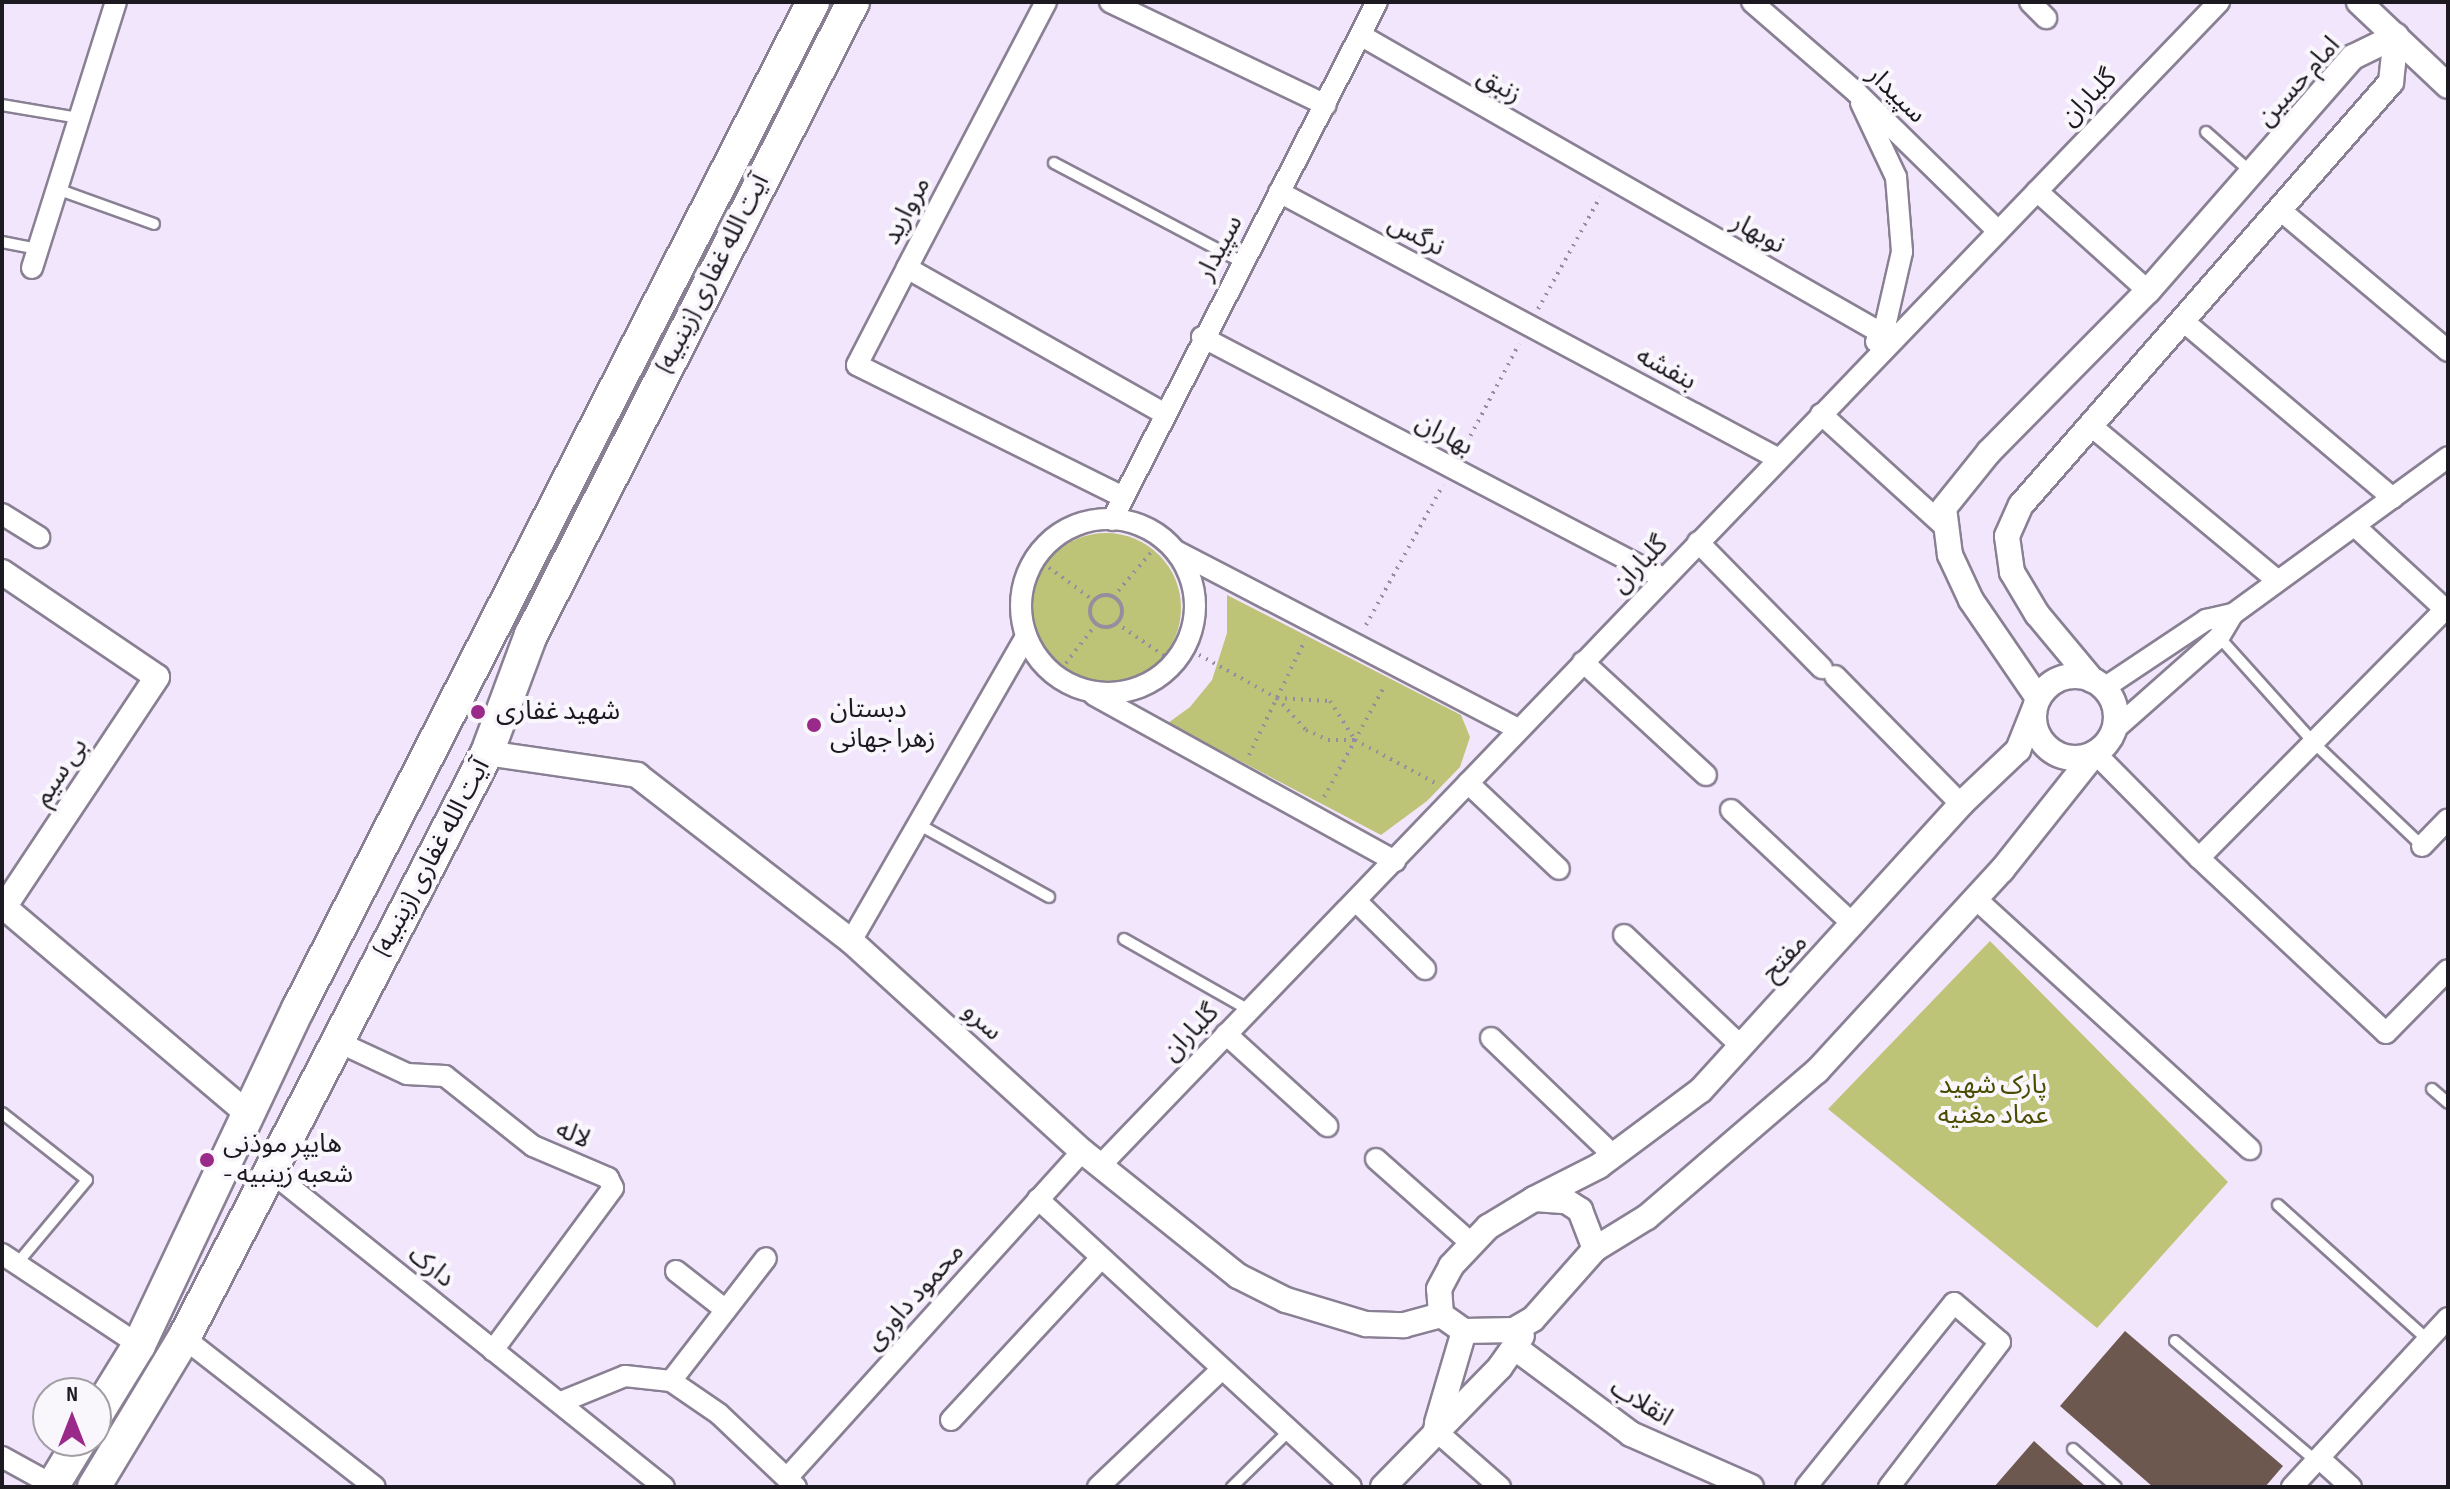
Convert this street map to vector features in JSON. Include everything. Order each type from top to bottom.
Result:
[{"type":"main road","name":"آیت الله غفاری (زینبیه)","points":[[112,1389],[139,1345],[248,1114],[813,2]]},
{"type":"main road","name":"آیت الله غفاری (زینبیه)","points":[[94,1487],[184,1338],[487,753],[531,635],[853,2]]},
{"type":"main road","points":[[189,1243],[180,1296],[186,1302],[205,1297]]},
{"type":"main road","points":[[139,1345],[154,1351],[157,1360],[140,1411]]},
{"type":"main road","points":[[52,1486],[70,1457]]},
{"type":"street","points":[[35,258],[116,2]]},
{"type":"street","name":"مروارید","points":[[1046,2],[907,268],[1163,413]]},
{"type":"street","points":[[1110,2],[1326,105]]},
{"type":"street","name":"سپیدار","points":[[1112,520],[1163,413],[1377,2]]},
{"type":"street","points":[[2030,2],[2046,18]]},
{"type":"street","name":"گلباران","points":[[1091,1158],[1226,1034],[1356,901],[2219,2]]},
{"type":"street","points":[[2359,2],[2448,86]]},
{"type":"street","name":"سپیدار","points":[[1758,4],[1856,92],[1998,231]]},
{"type":"street","name":"زنبق","points":[[1362,36],[1610,180]]},
{"type":"street","points":[[2114,730],[2115,707],[2037,614],[2012,572],[2007,536],[2021,505],[2391,82],[2396,36]]},
{"type":"street","name":"امام حسین","points":[[1942,524],[1944,508],[1989,452],[2148,291],[2353,57],[2396,36]]},
{"type":"street","points":[[1856,92],[1896,177],[1902,252],[1881,333],[1858,377]]},
{"type":"street","name":"نوبهار","points":[[1610,180],[1881,333]]},
{"type":"street","points":[[2037,191],[2148,291]]},
{"type":"street","name":"نرگس","points":[[1279,192],[1529,325]]},
{"type":"street","points":[[2279,209],[2448,351]]},
{"type":"street","points":[[907,268],[857,365],[1123,497]]},
{"type":"street","points":[[2182,320],[2393,498]]},
{"type":"street","name":"بنفشه","points":[[1529,325],[1779,459]]},
{"type":"street","name":"بهاران","points":[[1202,337],[1663,578]]},
{"type":"street","points":[[1821,414],[1942,524],[1971,600],[2036,704],[2037,733],[2051,751],[2073,758],[2095,753]]},
{"type":"street","points":[[2090,425],[2277,580]]},
{"type":"street","points":[[1383,1487],[1514,1347],[1533,1319],[1595,1249],[1647,1217],[1817,1071],[1976,899],[2114,730],[2219,637],[2233,614],[2277,580],[2357,528],[2448,457]]},
{"type":"street","points":[[2,514],[39,537]]},
{"type":"street","points":[[1395,861],[1056,676],[1026,637],[1021,593],[1036,558],[1068,528],[1112,520],[1139,526],[1169,545],[1518,729]]},
{"type":"street","points":[[2199,858],[2447,611],[2357,528]]},
{"type":"street","points":[[1698,542],[1961,804]]},
{"type":"street","points":[[1086,691],[1124,693],[1152,682],[1180,655],[1196,607],[1191,578],[1169,545]]},
{"type":"street","name":"بی سیم","points":[[2,572],[157,677],[3,906],[248,1114]]},
{"type":"street","points":[[2036,704],[2055,680],[2098,684],[2206,620],[2233,614]]},
{"type":"street","points":[[851,941],[1026,637]]},
{"type":"street","points":[[1583,662],[1706,775]]},
{"type":"street","name":"مفتح","points":[[1441,1315],[1439,1289],[1451,1266],[1488,1227],[1613,1155],[1701,1090],[1961,804],[2018,750],[2036,704]]},
{"type":"street","name":"سرو","points":[[487,753],[637,775],[851,941],[1091,1158],[1238,1276],[1286,1300],[1366,1324],[1404,1325],[1441,1315]]},
{"type":"street","points":[[2095,753],[2199,858],[2386,1033],[2448,970]]},
{"type":"street","points":[[1468,783],[1559,869]]},
{"type":"street","points":[[1731,810],[1854,925]]},
{"type":"street","points":[[2422,846],[2448,819]]},
{"type":"street","points":[[1976,899],[2250,1149]]},
{"type":"street","points":[[1356,901],[1425,969]]},
{"type":"street","points":[[1624,935],[1741,1046]]},
{"type":"street","points":[[1226,1034],[1327,1126]]},
{"type":"street","points":[[1491,1038],[1613,1155]]},
{"type":"street","name":"لاله","points":[[336,1041],[407,1074],[445,1076],[533,1146],[608,1178],[613,1188],[493,1350]]},
{"type":"street","name":"محمود داوری","points":[[791,1482],[1038,1199],[1091,1158]]},
{"type":"street","points":[[1376,1159],[1472,1244]]},
{"type":"street","name":"دارک","points":[[270,1171],[664,1487]]},
{"type":"street","points":[[1038,1199],[1351,1487]]},
{"type":"street","points":[[1534,1199],[1566,1201],[1580,1210],[1595,1249]]},
{"type":"street","points":[[671,1381],[766,1258]]},
{"type":"street","points":[[951,1420],[1101,1258]]},
{"type":"street","points":[[9,1260],[139,1345]]},
{"type":"street","points":[[676,1271],[726,1310]]},
{"type":"street","points":[[1806,1487],[1954,1303],[2000,1342],[1889,1487]]},
{"type":"street","points":[[1441,1315],[1464,1331],[1514,1330],[1533,1319]]},
{"type":"street","points":[[1434,1429],[1464,1331]]},
{"type":"street","points":[[2292,1487],[2440,1332]]},
{"type":"street","points":[[184,1338],[375,1487]]},
{"type":"street","name":"انقلاب","points":[[1514,1347],[1631,1434],[1744,1485]]},
{"type":"street","points":[[1098,1487],[1221,1370]]},
{"type":"street","points":[[561,1402],[625,1376],[671,1381],[719,1414],[791,1482]]},
{"type":"street","points":[[1434,1429],[1500,1487]]},
{"type":"street","points":[[2,1457],[52,1486]]},
{"type":"street","points":[[2317,1460],[2351,1487]]},
{"type":"lane","points":[[2,105],[79,118]]},
{"type":"lane","points":[[2206,132],[2253,174]]},
{"type":"lane","points":[[1054,163],[1242,262]]},
{"type":"lane","points":[[57,189],[154,224]]},
{"type":"lane","points":[[2,242],[35,258]]},
{"type":"lane","points":[[2219,637],[2314,743],[2422,846]]},
{"type":"lane","points":[[918,824],[1049,897]]},
{"type":"lane","points":[[1124,939],[1249,1010]]},
{"type":"lane","points":[[2432,1089],[2448,1103]]},
{"type":"lane","points":[[2,1113],[87,1180],[9,1260]]},
{"type":"lane","points":[[2278,1205],[2440,1332]]},
{"type":"lane","points":[[2175,1341],[2317,1460]]},
{"type":"lane","points":[[1232,1487],[1289,1431]]},
{"type":"lane","points":[[2073,1449],[2116,1487]]},
{"type":"path","points":[[1355,644],[1610,180]]},
{"type":"path","points":[[1036,558],[1093,600],[1113,597],[1169,545]]},
{"type":"path","points":[[1113,597],[1122,609],[1116,623]]},
{"type":"path","points":[[1093,600],[1090,616],[1096,624]]},
{"type":"path","points":[[1056,676],[1096,624],[1116,623],[1277,698],[1330,701],[1355,740]]},
{"type":"path","points":[[1245,764],[1307,636]]},
{"type":"path","points":[[1320,803],[1389,678]]},
{"type":"path","points":[[1277,698],[1306,730],[1328,740],[1355,740],[1441,786]]},
{"type":"green space","points":[[1106,533],[1135,539],[1159,555],[1175,579],[1181,608],[1175,637],[1159,661],[1135,677],[1106,683],[1077,677],[1053,661],[1037,637],[1031,608],[1037,579],[1053,555],[1077,539]]},
{"type":"green space","points":[[1227,595],[1461,715],[1470,737],[1460,767],[1427,801],[1381,835],[1168,723],[1190,707],[1212,680],[1227,633]]},
{"type":"green space","name":"پارک شهید عماد مغنیه","points":[[1990,941],[2228,1182],[2097,1328],[1828,1109]]},
{"type":"building","points":[[2125,1331],[2283,1466],[2265,1487],[2153,1487],[2060,1406]]},
{"type":"building","points":[[2034,1441],[2055,1460],[2086,1487],[1994,1487]]},
{"type":"place","name":"شهید غفاری","points":[[478,712]]},
{"type":"place","name":"دبستان زهرا جهانی","points":[[814,725]]},
{"type":"place","name":"هایپر موذنی - شعبه زینبیه","points":[[207,1160]]}]
